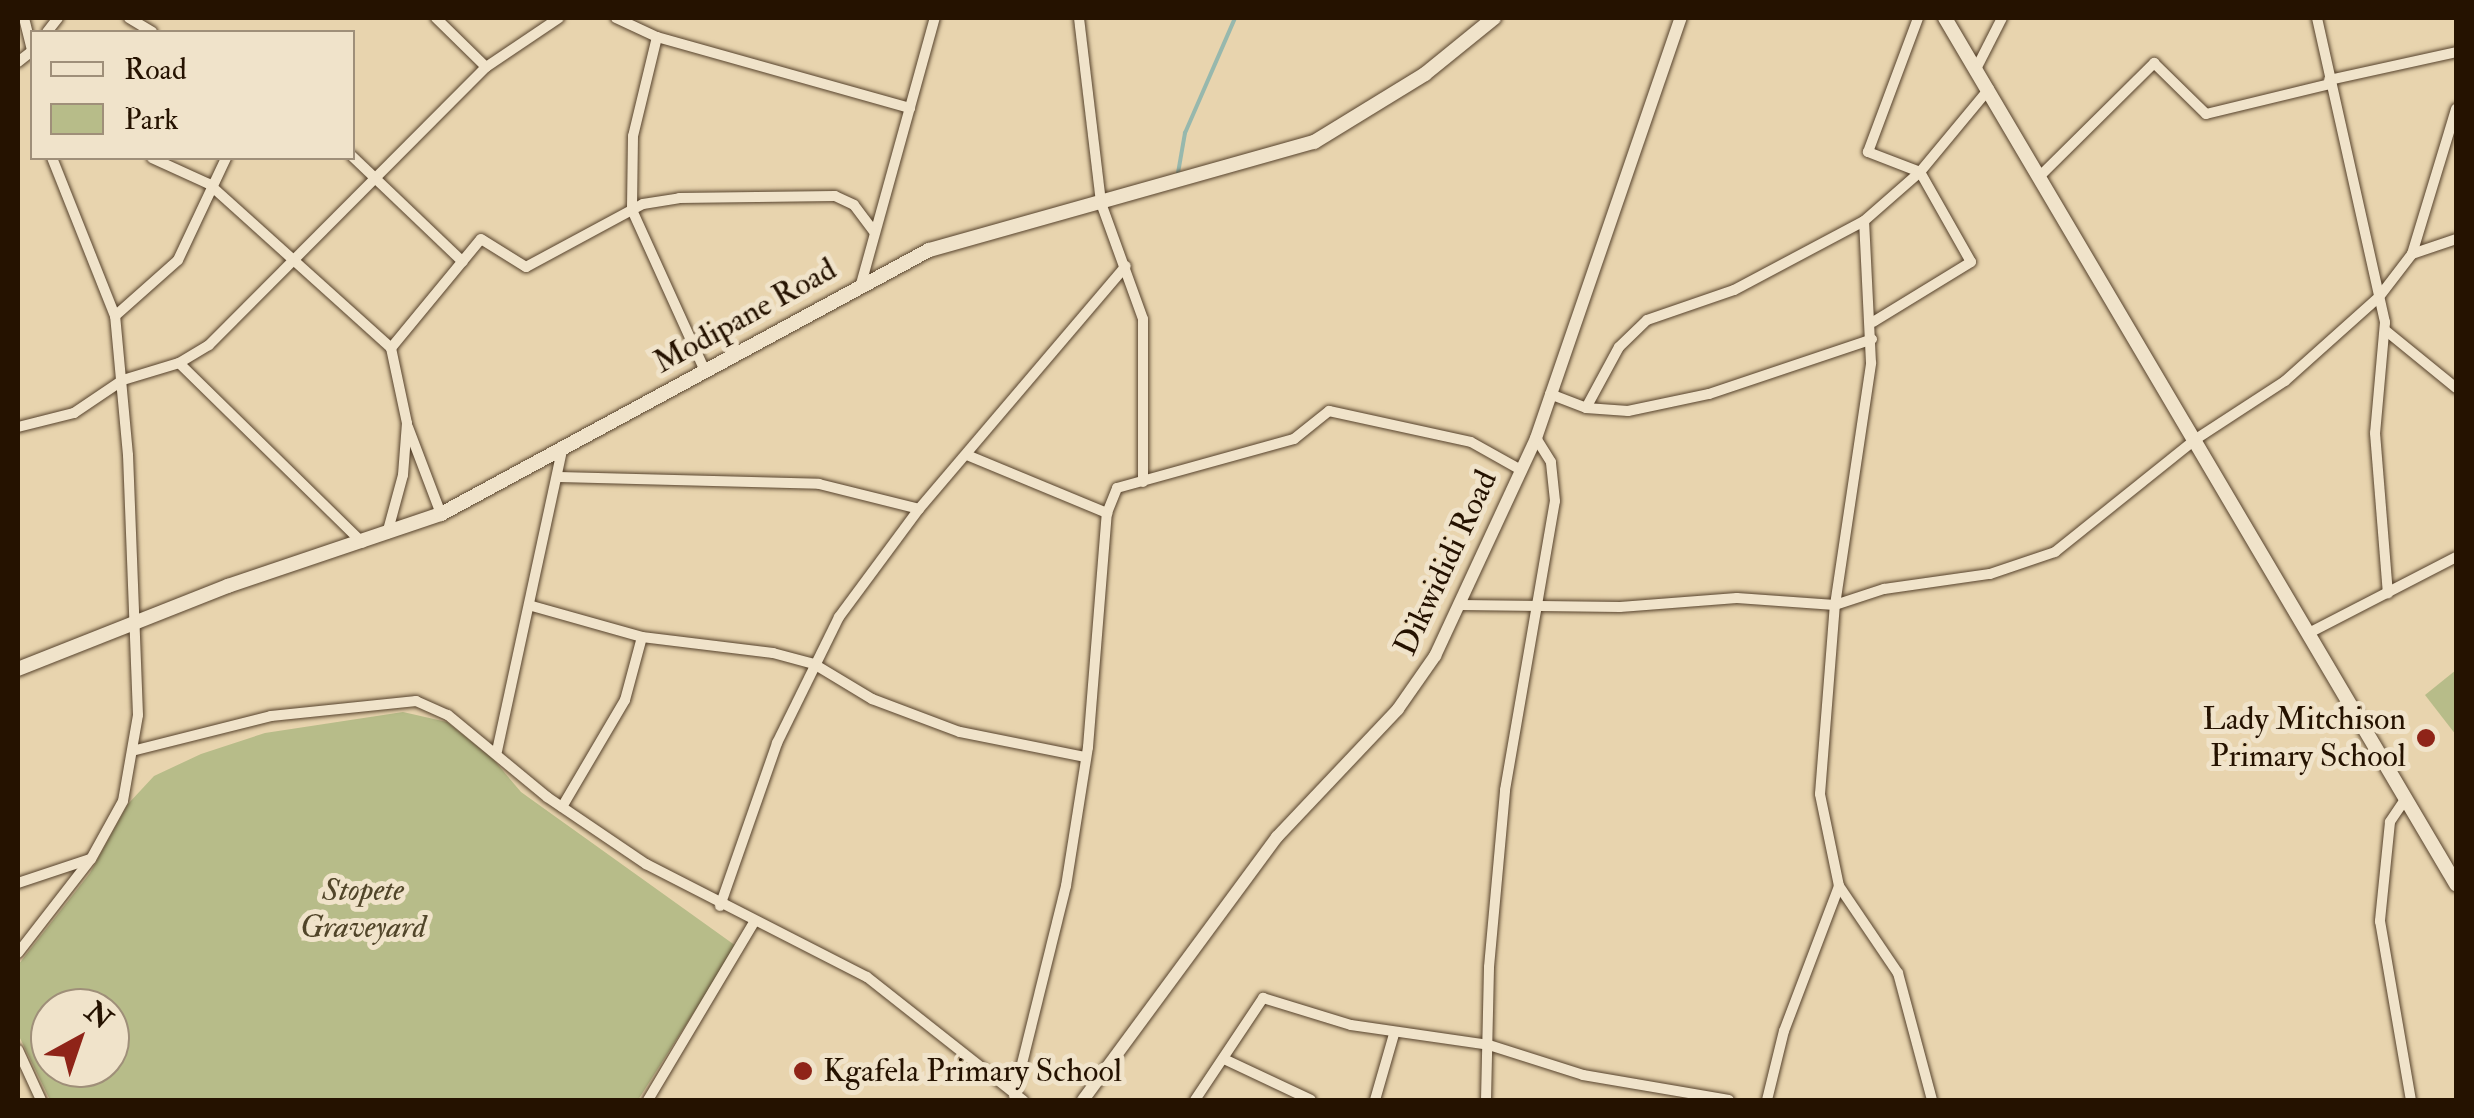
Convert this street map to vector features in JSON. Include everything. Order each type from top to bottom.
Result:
[{"type":"main road","name":"Modipane Road","points":[[18,670],[137,621],[441,514],[861,284],[948,243],[1314,142],[1411,84],[1494,18]]},
{"type":"main road","points":[[1945,18],[2456,884]]},
{"type":"street","points":[[18,28],[23,18]]},
{"type":"street","points":[[23,18],[30,44]]},
{"type":"street","points":[[436,18],[486,68]]},
{"type":"street","points":[[18,427],[74,413],[123,380],[178,363],[234,325],[486,68],[558,18]]},
{"type":"street","points":[[616,18],[657,37],[910,108]]},
{"type":"street","points":[[861,284],[936,18]]},
{"type":"street","points":[[1079,18],[1102,203],[1126,266],[1145,336],[1143,482]]},
{"type":"street","name":"Dikwididi Road","points":[[1083,1100],[1266,852],[1418,685],[1461,605],[1536,438],[1680,18]]},
{"type":"street","points":[[1873,322],[1971,262],[1920,172],[1875,158],[1867,146],[1918,18]]},
{"type":"street","points":[[1976,69],[2002,18]]},
{"type":"street","points":[[2316,18],[2385,330],[2375,434],[2388,593]]},
{"type":"street","points":[[657,37],[633,136],[632,210],[704,369]]},
{"type":"street","points":[[2040,176],[2154,63],[2206,114],[2456,52]]},
{"type":"street","points":[[1586,408],[1620,347],[1647,320],[1734,290],[1864,221],[1920,172],[1989,89]]},
{"type":"street","points":[[1461,605],[1540,608],[1737,598],[1835,604],[1884,590],[1990,574],[2055,552],[2196,439],[2285,381],[2379,298],[2412,254],[2456,110]]},
{"type":"street","points":[[355,158],[379,176],[463,262]]},
{"type":"street","points":[[18,953],[91,859],[124,802],[136,750],[137,621],[123,380],[115,316],[53,160]]},
{"type":"street","points":[[156,160],[209,184],[391,348],[407,423],[441,514]]},
{"type":"street","points":[[115,316],[178,260],[209,184],[225,160]]},
{"type":"street","points":[[391,348],[463,262],[489,239],[526,267],[656,199],[834,196],[854,205],[874,232]]},
{"type":"street","points":[[1864,221],[1872,339],[1835,604],[1820,794],[1839,886],[1898,973],[1932,1100]]},
{"type":"street","points":[[2412,254],[2456,239]]},
{"type":"street","points":[[720,906],[747,816],[814,664],[866,576],[1126,266]]},
{"type":"street","points":[[2385,330],[2456,388]]},
{"type":"street","points":[[1550,394],[1586,408],[1628,411],[1709,394],[1872,339]]},
{"type":"street","points":[[178,363],[363,542]]},
{"type":"street","points":[[136,750],[271,716],[416,701],[497,751],[562,807],[720,906],[868,977],[935,1025],[1018,1098],[1042,998],[1085,758],[1107,512],[1117,488],[1294,439],[1330,411],[1427,437],[1461,439],[1521,470]]},
{"type":"street","points":[[386,535],[403,475],[407,423]]},
{"type":"street","points":[[1486,1100],[1504,790],[1540,608],[1554,476],[1536,438]]},
{"type":"street","points":[[497,751],[532,606],[562,450]]},
{"type":"street","points":[[967,455],[1107,512]]},
{"type":"street","points":[[559,477],[818,484],[919,509]]},
{"type":"street","points":[[2309,633],[2456,557]]},
{"type":"street","points":[[532,606],[642,637],[814,664],[929,722],[1085,758]]},
{"type":"street","points":[[562,807],[625,700],[642,637]]},
{"type":"street","points":[[2406,798],[2390,822],[2380,921],[2410,1100]]},
{"type":"street","points":[[18,883],[91,859]]},
{"type":"street","points":[[1768,1100],[1784,1032],[1839,886]]},
{"type":"street","points":[[648,1100],[754,922]]},
{"type":"street","points":[[1195,1100],[1263,998],[1394,1034],[1489,1045],[1583,1075],[1729,1100]]},
{"type":"street","points":[[1375,1100],[1394,1034]]},
{"type":"street","points":[[18,1050],[42,1100]]},
{"type":"street","points":[[1224,1059],[1311,1100]]},
{"type":"green space","points":[[2456,670],[2456,735],[2425,695]]},
{"type":"green space","name":"Stopete Graveyard","points":[[403,712],[447,722],[493,759],[521,792],[736,946],[638,1100],[50,1100],[44,1088],[130,1088],[130,988],[30,988],[30,1059],[18,1034],[18,965],[90,873],[128,804],[154,776],[201,754],[265,733]]},
{"type":"waterway","points":[[1178,173],[1185,133],[1235,18]]},
{"type":"place","name":"Lady Mitchison Primary School","points":[[2426,738]]},
{"type":"place","name":"Kgafela Primary School","points":[[803,1071]]}]
